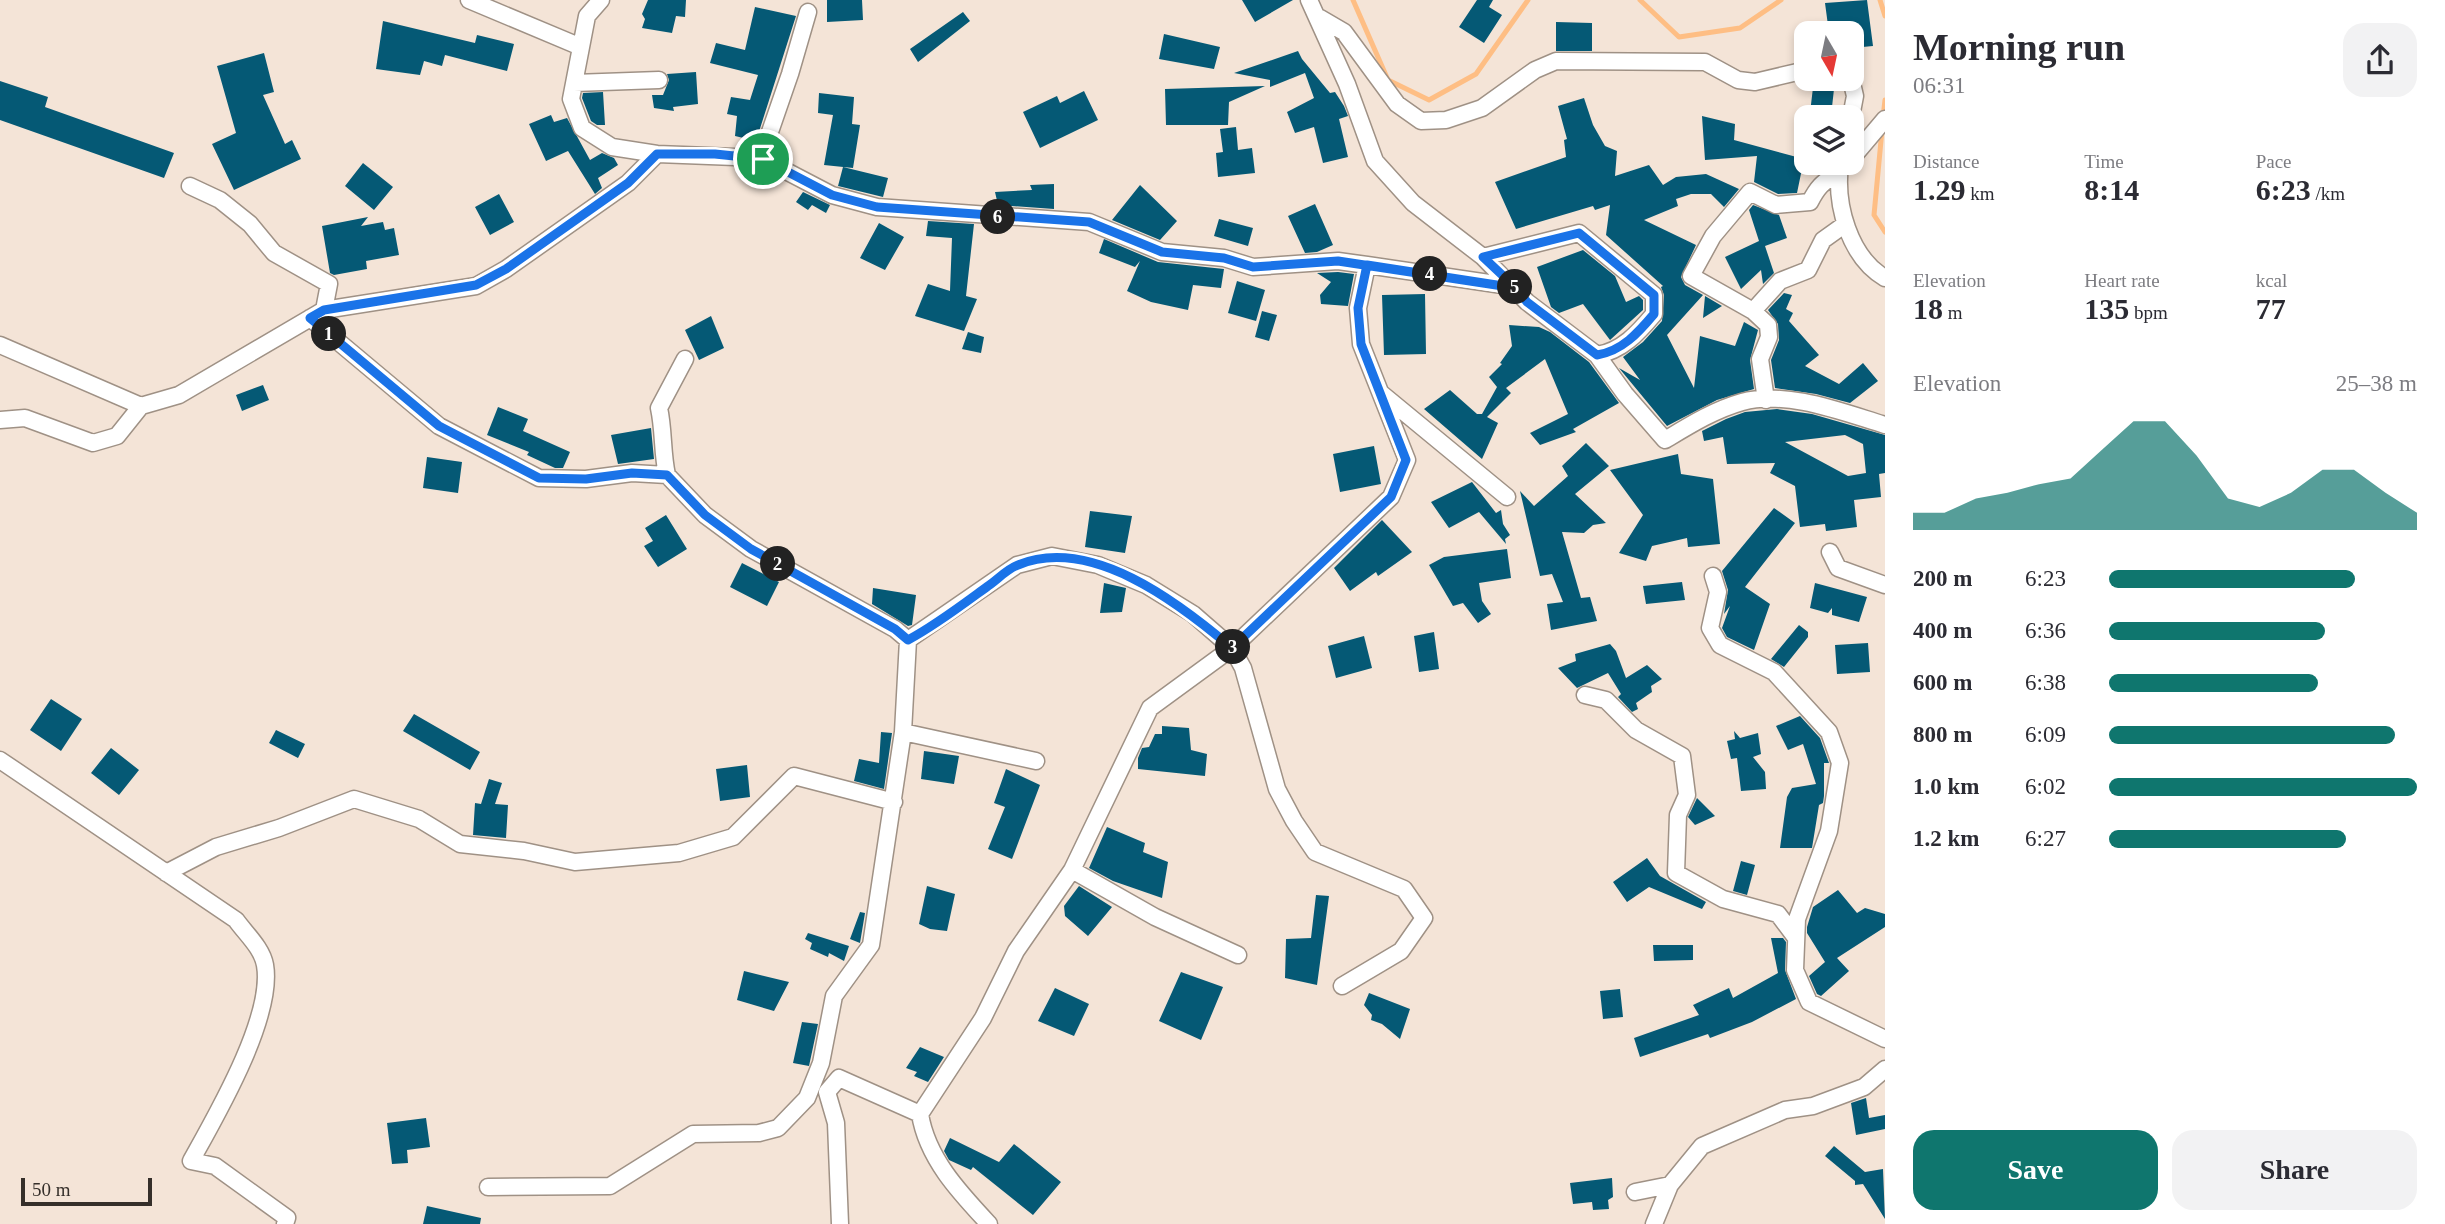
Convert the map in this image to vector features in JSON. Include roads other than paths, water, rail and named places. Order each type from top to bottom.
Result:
[{"type":"street","points":[[469,0],[581,47]]},
{"type":"street","points":[[601,0],[587,16],[570,99],[582,128],[612,147],[657,154],[761,158],[832,195],[877,207],[1089,222],[1162,252],[1224,258],[1253,267],[1338,261],[1516,288]]},
{"type":"street","points":[[1309,0],[1320,18],[1375,162],[1413,203],[1483,257],[1527,302],[1597,355],[1665,440],[1707,415],[1745,401],[1766,400],[1827,408],[1885,425]]},
{"type":"street","points":[[761,158],[808,12]]},
{"type":"street","points":[[1320,18],[1344,32],[1396,104],[1421,121],[1446,120],[1482,108],[1535,70],[1556,61],[1705,62],[1738,80],[1755,82],[1794,73]]},
{"type":"street","points":[[574,83],[659,80]]},
{"type":"street","points":[[1864,144],[1885,119]]},
{"type":"street","points":[[0,421],[25,418],[93,443],[117,436],[141,406],[178,395],[317,314],[476,285],[506,269],[628,183],[657,154]]},
{"type":"street","points":[[1766,400],[1760,359],[1769,337],[1768,325],[1753,312],[1691,276],[1702,253],[1749,191],[1776,205],[1810,202],[1820,182],[1830,175]]},
{"type":"street","points":[[1842,175],[1844,225],[1858,250],[1885,278]]},
{"type":"street","points":[[190,186],[220,200],[250,224],[274,253],[329,285],[317,314]]},
{"type":"street","points":[[1753,312],[1780,281],[1808,270],[1823,240],[1844,225]]},
{"type":"street","points":[[1483,257],[1579,233],[1640,281],[1654,295],[1654,314],[1626,343],[1609,353],[1597,355]]},
{"type":"street","points":[[989,1224],[938,1164],[923,1136],[920,1114],[983,1018],[1016,951],[1072,870],[1150,708],[1232,648],[1391,497],[1406,460],[1361,344],[1358,308],[1367,265]]},
{"type":"street","points":[[317,314],[439,426],[539,478],[586,479],[632,473],[667,475]]},
{"type":"street","points":[[0,345],[141,406]]},
{"type":"street","points":[[685,359],[659,408],[665,438],[663,459],[667,475],[705,515],[751,549],[895,629],[908,640]]},
{"type":"street","points":[[1381,393],[1507,497]]},
{"type":"street","points":[[1830,552],[1838,568],[1885,585]]},
{"type":"street","points":[[908,640],[1017,565],[1052,556],[1098,565],[1146,585],[1192,614],[1232,648],[1242,668],[1277,789],[1315,852],[1404,889],[1424,918],[1401,951],[1342,986]]},
{"type":"street","points":[[1713,576],[1718,592],[1710,628],[1720,645],[1774,672],[1829,732],[1840,763],[1829,831],[1797,919],[1795,970],[1809,1002],[1885,1039]]},
{"type":"street","points":[[488,1187],[610,1186],[693,1134],[760,1133],[778,1128],[795,1114],[807,1098],[821,1063],[834,996],[871,945],[903,732],[908,640]]},
{"type":"street","points":[[1585,695],[1606,701],[1636,730],[1682,756],[1687,795],[1678,816],[1676,873],[1723,899],[1778,914],[1796,938]]},
{"type":"street","points":[[903,732],[1036,761]]},
{"type":"street","points":[[0,760],[236,920],[259,949],[265,965],[261,1005],[252,1036],[224,1103],[191,1161],[215,1166],[287,1218],[285,1224]]},
{"type":"street","points":[[166,873],[216,847],[279,828],[354,799],[419,819],[460,844],[524,851],[575,862],[679,853],[733,837],[794,776],[894,802]]},
{"type":"street","points":[[1072,870],[1156,918],[1238,955]]},
{"type":"street","points":[[1654,1224],[1670,1185],[1702,1146],[1785,1110],[1813,1106],[1864,1087],[1885,1069]]},
{"type":"street","points":[[840,1224],[836,1123],[827,1092],[839,1078],[920,1114]]},
{"type":"street","points":[[1635,1192],[1670,1185]]},
{"type":"waterway","points":[[1353,0],[1388,80],[1429,100],[1476,74],[1528,0]]},
{"type":"waterway","points":[[1640,0],[1679,37],[1740,28],[1781,0]]},
{"type":"waterway","points":[[1880,0],[1885,16]]},
{"type":"waterway","points":[[1883,117],[1885,100]]},
{"type":"waterway","points":[[1882,130],[1874,215],[1885,232]]}]
